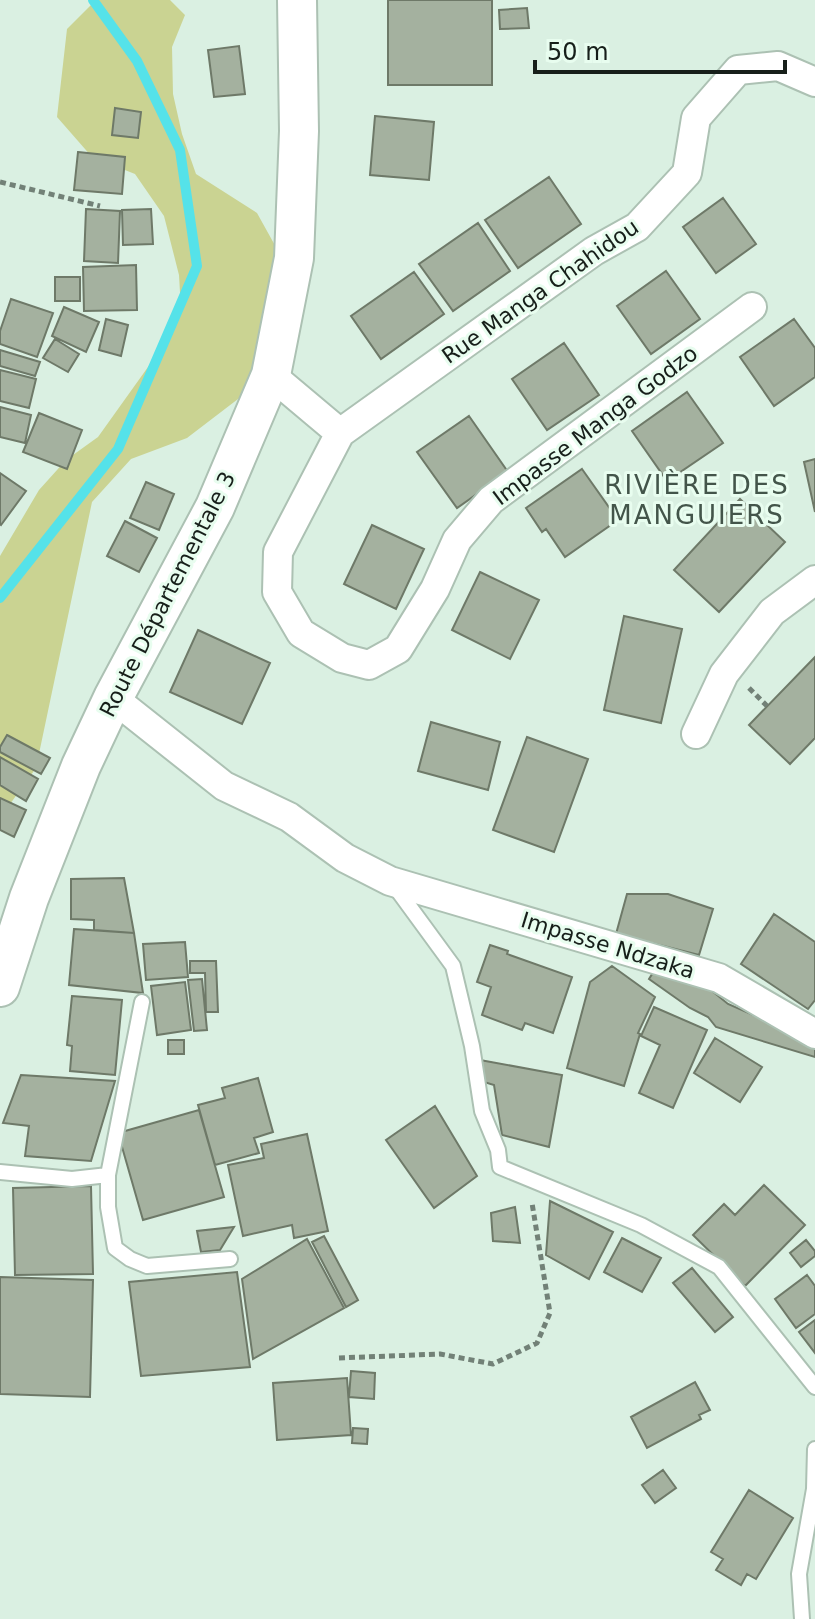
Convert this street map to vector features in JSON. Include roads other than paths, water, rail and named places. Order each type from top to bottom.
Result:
[{"type":"main road","name":"Route Départementale 3","points":[[0,987],[29,898],[81,766],[113,698],[215,507],[271,375],[294,258],[299,131],[297,0]]},
{"type":"street","name":"Rue Manga Chahidou","points":[[340,433],[594,251],[637,227],[687,173],[696,118],[738,70],[778,66],[815,82]]},
{"type":"street","name":"Impasse Manga Godzo","points":[[340,433],[278,552],[277,592],[301,633],[342,658],[369,665],[398,649],[435,589],[457,540],[491,500],[752,307]]},
{"type":"street","points":[[271,375],[340,433]]},
{"type":"street","points":[[696,734],[729,667],[772,612],[815,580]]},
{"type":"street","name":"Impasse Ndzaka","points":[[113,698],[224,786],[289,817],[345,858],[390,881],[719,978],[815,1034]]},
{"type":"lane","points":[[390,881],[453,966],[472,1046],[482,1111],[498,1150],[500,1167],[641,1225],[719,1267],[815,1387]]},
{"type":"lane","points":[[142,1002],[108,1175],[108,1207],[115,1248],[147,1266],[230,1259]]},
{"type":"lane","points":[[0,1172],[72,1179],[108,1175]]},
{"type":"lane","points":[[802,1619],[799,1574],[814,1489],[815,1449]]},
{"type":"waterway","points":[[0,598],[118,449],[197,266],[180,150],[137,61],[93,0]]},
{"type":"district","name":"RIVIÈRE DES MANGUIERS","points":[[697,500]]}]
